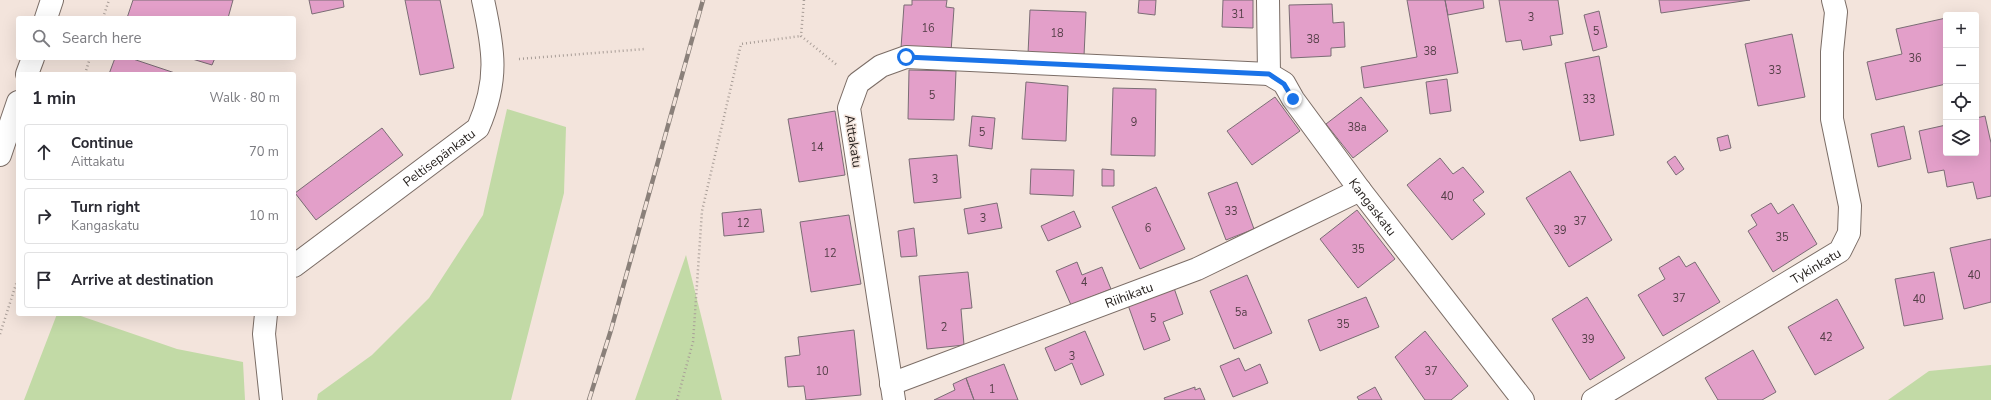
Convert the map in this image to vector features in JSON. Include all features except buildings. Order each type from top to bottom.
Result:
[{"type":"street","points":[[47,16],[52,0]]},
{"type":"street","name":"Peltisepänkatu","points":[[296,264],[478,128],[489,99],[493,78],[494,58],[483,0]]},
{"type":"street","points":[[858,84],[881,66],[906,57],[1269,74],[1268,0]]},
{"type":"street","name":"Tykinkatu","points":[[1593,400],[1840,251],[1849,233],[1850,206],[1832,119],[1832,52],[1836,12],[1834,0]]},
{"type":"street","points":[[28,72],[32,60]]},
{"type":"street","name":"Kangaskatu","points":[[1269,74],[1284,84],[1293,99],[1360,190],[1523,400]]},
{"type":"street","name":"Aittakatu","points":[[858,84],[849,108],[892,392]]},
{"type":"street","points":[[0,155],[16,108]]},
{"type":"street","name":"Riihikatu","points":[[892,392],[1197,269],[1360,190]]},
{"type":"street","points":[[266,316],[264,334],[271,400]]},
{"type":"path","points":[[104,16],[109,0]]},
{"type":"path","points":[[801,36],[804,0]]},
{"type":"path","points":[[677,400],[693,342],[702,211],[741,44],[801,36],[858,84]]},
{"type":"path","points":[[515,59],[645,49]]},
{"type":"path","points":[[86,72],[89,60]]},
{"type":"path","points":[[0,334],[16,284]]},
{"type":"green space","points":[[507,109],[566,127],[564,193],[511,400],[317,400],[318,394],[372,355],[429,298],[483,215]]},
{"type":"green space","points":[[686,255],[722,400],[635,400]]},
{"type":"green space","points":[[56,316],[81,316],[177,349],[243,362],[245,400],[24,400]]},
{"type":"green space","points":[[1991,365],[1991,400],[1888,400],[1929,371]]},
{"type":"railway","points":[[589,400],[611,330],[703,0]]},
{"type":"route","points":[[906,57],[1269,74],[1284,84],[1293,99]]}]
